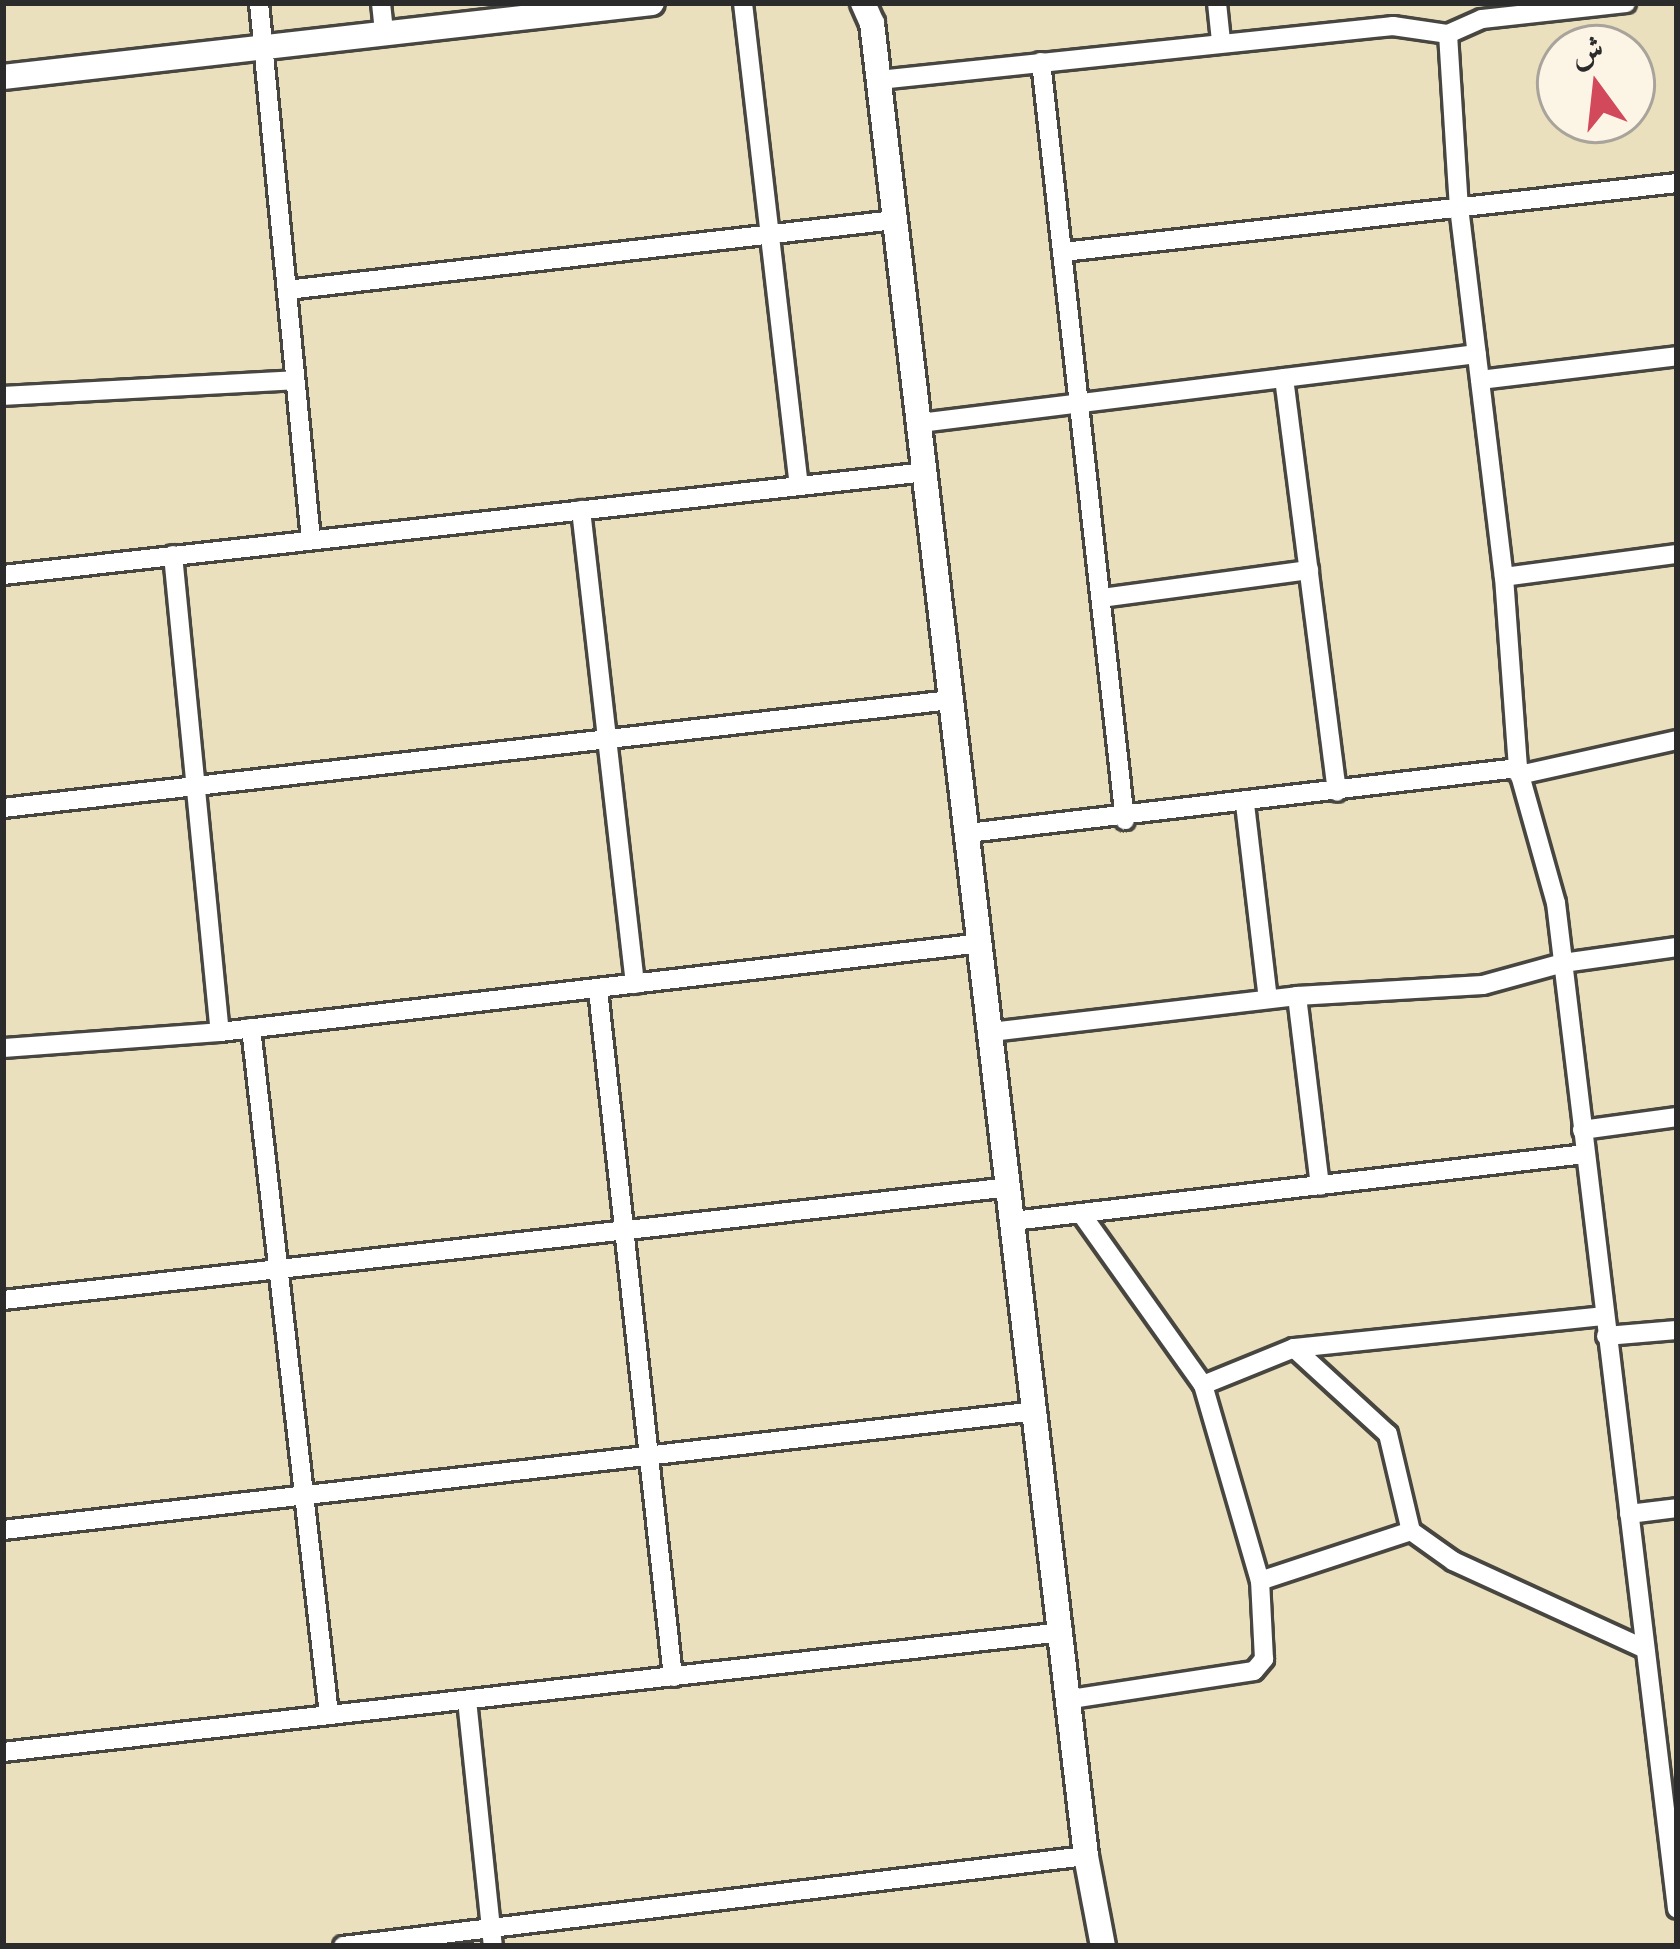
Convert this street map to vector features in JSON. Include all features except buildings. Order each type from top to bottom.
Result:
[{"type":"street","points":[[259,3],[311,540]]},
{"type":"street","points":[[381,3],[384,34]]},
{"type":"street","points":[[3,77],[652,3]]},
{"type":"street","points":[[743,3],[799,486]]},
{"type":"street","points":[[863,3],[879,80],[896,220],[1071,1699],[1085,1856],[1103,1946]]},
{"type":"street","points":[[1217,3],[1221,40]]},
{"type":"street","points":[[1391,3],[1393,26]]},
{"type":"street","points":[[879,80],[1221,40],[1393,26],[1448,34],[1482,19],[1626,3]]},
{"type":"street","points":[[1448,34],[1459,207],[1504,577],[1518,772],[1550,869],[1646,1649],[1670,1793],[1677,1909]]},
{"type":"street","points":[[1041,62],[1124,820]]},
{"type":"street","points":[[1063,252],[1677,183]]},
{"type":"street","points":[[287,290],[896,220]]},
{"type":"street","points":[[920,423],[1477,354]]},
{"type":"street","points":[[1480,380],[1677,356]]},
{"type":"street","points":[[1284,378],[1337,792]]},
{"type":"street","points":[[3,396],[295,380]]},
{"type":"street","points":[[3,575],[926,472]]},
{"type":"street","points":[[581,510],[635,984]]},
{"type":"street","points":[[1504,577],[1677,554]]},
{"type":"street","points":[[173,555],[220,1031]]},
{"type":"street","points":[[1102,598],[1309,570]]},
{"type":"street","points":[[3,808],[193,782],[951,700]]},
{"type":"street","points":[[968,833],[1124,820],[1518,772],[1677,740]]},
{"type":"street","points":[[1245,805],[1268,999]]},
{"type":"street","points":[[3,1048],[251,1028],[982,943]]},
{"type":"street","points":[[991,1031],[1298,996],[1483,985],[1563,963],[1677,947]]},
{"type":"street","points":[[598,989],[673,1677]]},
{"type":"street","points":[[1298,996],[1320,1186]]},
{"type":"street","points":[[251,1028],[329,1714]]},
{"type":"street","points":[[1582,1130],[1677,1117]]},
{"type":"street","points":[[1013,1221],[1585,1154]]},
{"type":"street","points":[[3,1300],[627,1236],[1010,1186]]},
{"type":"street","points":[[1071,1699],[1254,1671],[1264,1659],[1260,1581],[1203,1385],[1083,1216]]},
{"type":"street","points":[[1203,1385],[1294,1348],[1603,1316]]},
{"type":"street","points":[[1606,1336],[1677,1330]]},
{"type":"street","points":[[1294,1348],[1388,1434],[1411,1531],[1453,1561],[1646,1649]]},
{"type":"street","points":[[3,1530],[1037,1411]]},
{"type":"street","points":[[1629,1514],[1677,1508]]},
{"type":"street","points":[[1260,1581],[1411,1531]]},
{"type":"street","points":[[3,1752],[1063,1632]]},
{"type":"street","points":[[467,1700],[492,1937]]},
{"type":"street","points":[[344,1946],[492,1937],[1085,1856]]}]
